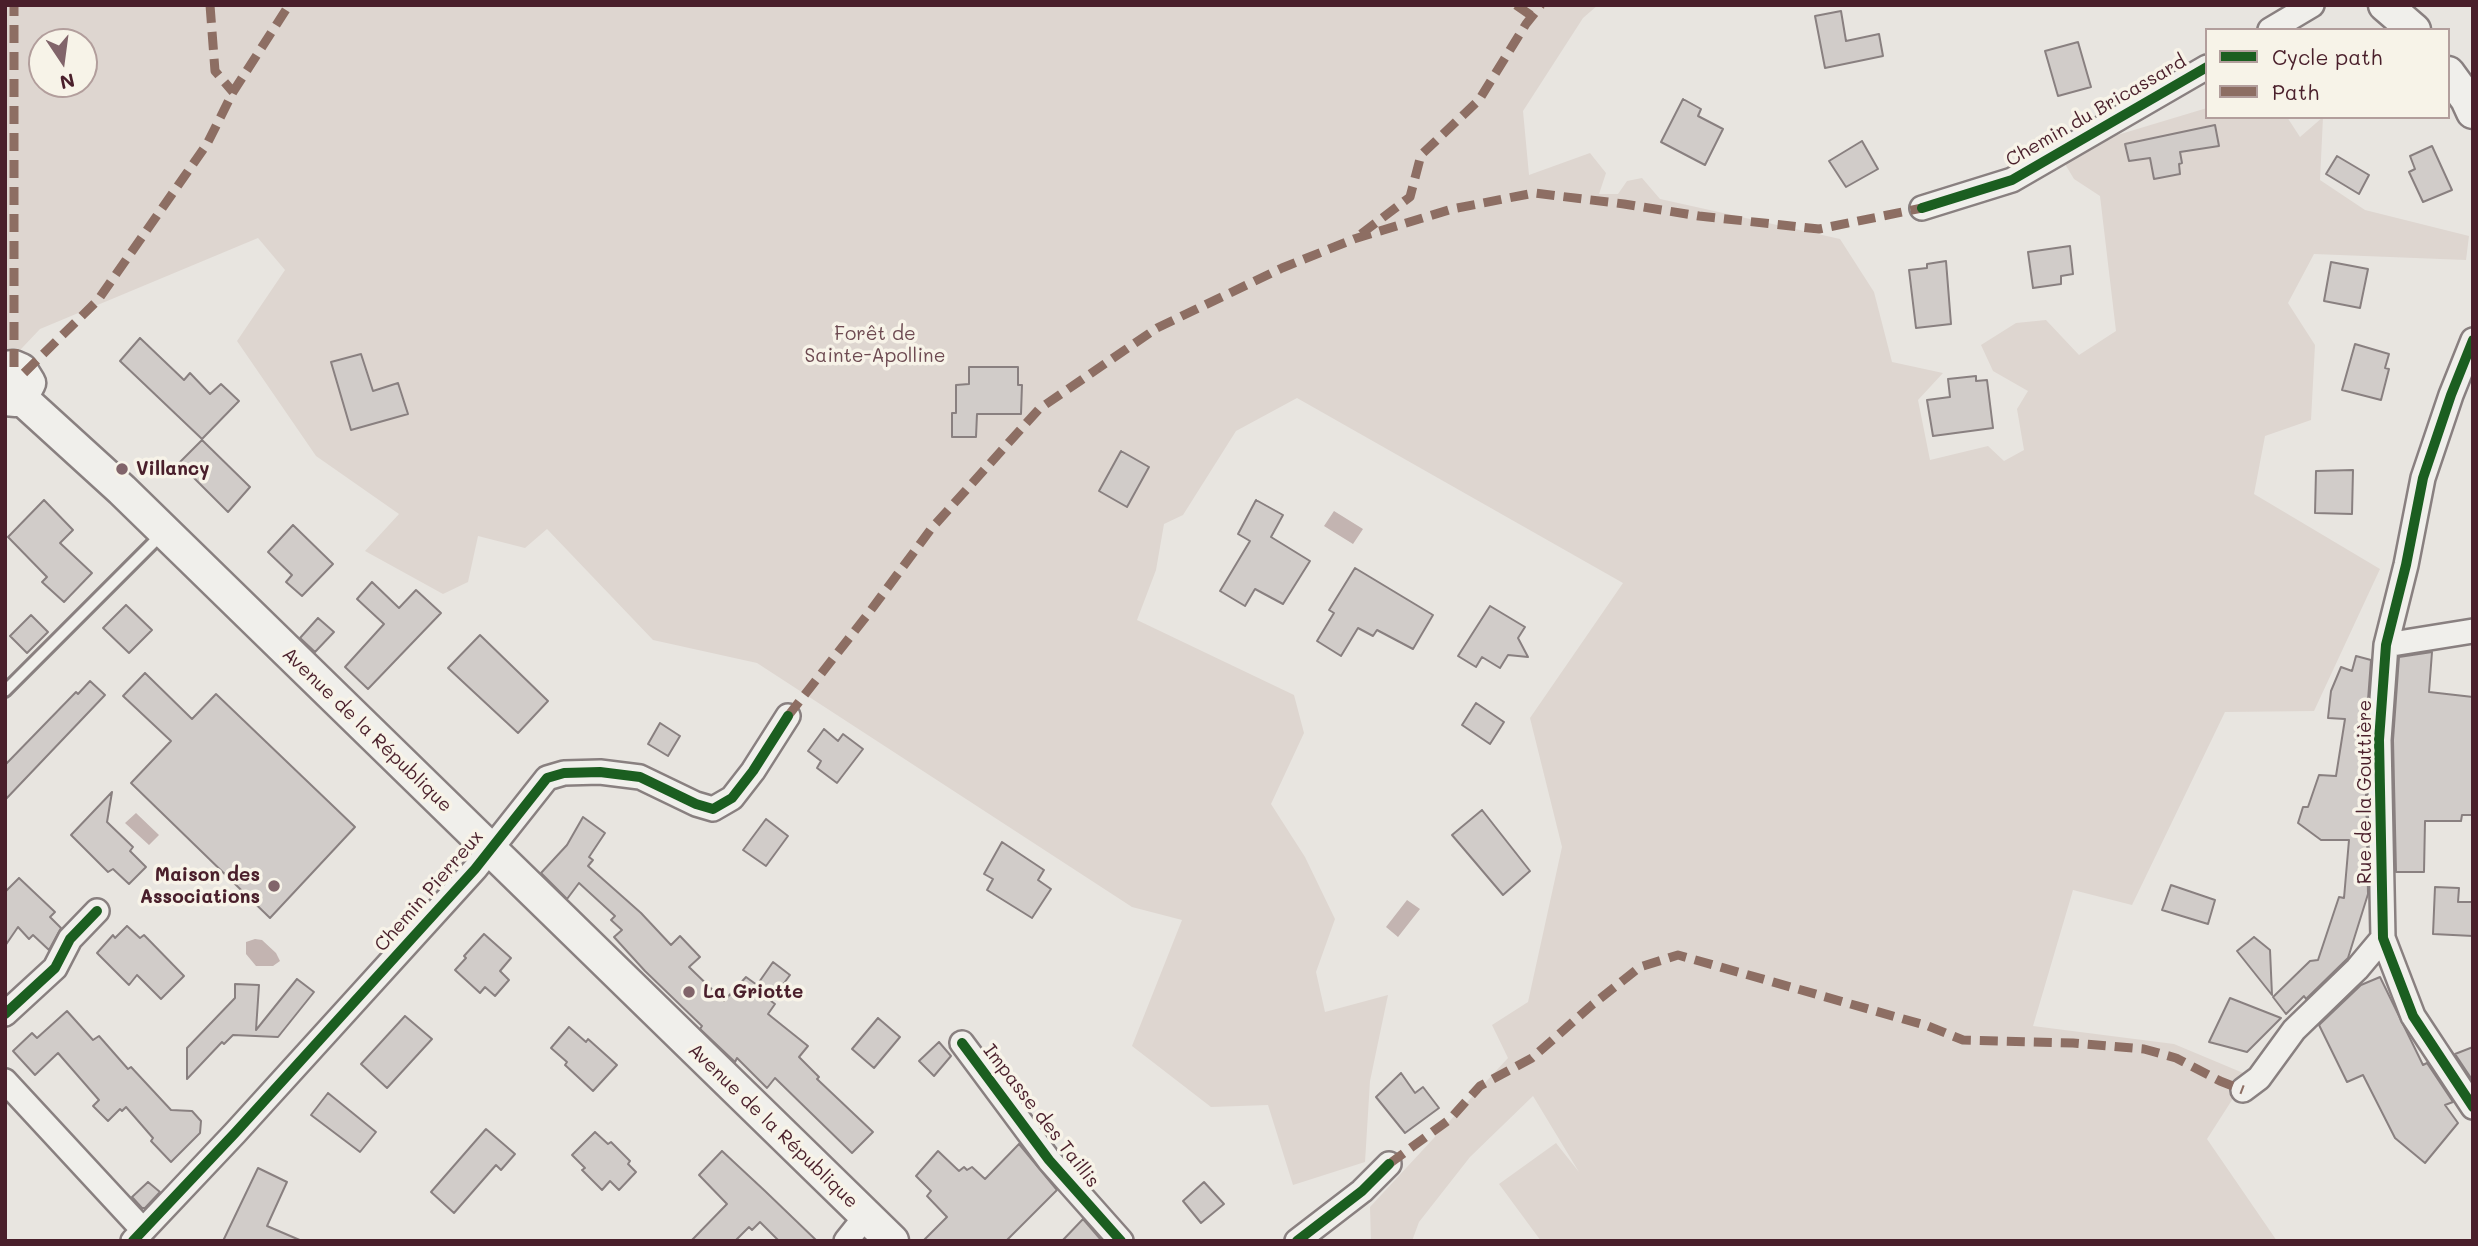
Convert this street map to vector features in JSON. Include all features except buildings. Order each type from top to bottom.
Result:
[{"type":"main road","points":[[2385,5],[2412,28]]},
{"type":"main road","points":[[2450,76],[2473,112]]},
{"type":"main road","name":"Avenue de la République","points":[[5,368],[18,368],[27,377],[28,389],[13,398],[164,532],[891,1241]]},
{"type":"street","points":[[2273,28],[2312,5]]},
{"type":"street","name":"Chemin du Bricassard","points":[[1922,208],[2012,180],[2205,68]]},
{"type":"street","name":"Rue de la Gouttière","points":[[2473,340],[2451,394],[2423,478],[2406,565],[2386,645],[2379,740],[2383,938],[2413,1016],[2473,1107]]},
{"type":"street","points":[[2386,645],[2473,631]]},
{"type":"street","name":"Chemin Pierreux","points":[[5,1081],[138,1236],[475,869],[547,778],[564,773],[600,772],[640,777],[696,804],[713,809],[732,798],[753,771],[788,716]]},
{"type":"street","points":[[5,1014],[54,968],[69,939],[97,911]]},
{"type":"street","points":[[2242,1090],[2259,1078],[2294,1030],[2357,969],[2383,938]]},
{"type":"street","name":"Impasse des Taillis","points":[[962,1043],[1049,1160],[1121,1241]]},
{"type":"street","points":[[1297,1241],[1362,1191],[1389,1164]]},
{"type":"street","points":[[846,1241],[866,1216]]},
{"type":"lane","points":[[5,691],[164,532]]},
{"type":"green space","name":"Forêt de Sainte-Apolline","points":[[5,5],[1598,5],[1583,18],[1523,111],[1529,175],[1590,153],[1606,173],[1599,194],[1618,194],[1627,181],[1642,178],[1660,199],[1840,239],[1874,292],[1892,362],[1943,373],[1918,400],[1930,460],[1988,446],[2004,461],[2024,450],[2017,409],[2028,391],[1993,371],[1981,345],[2016,323],[2046,320],[2079,355],[2116,331],[2100,196],[2074,179],[2065,164],[2114,136],[2205,109],[2205,119],[2288,119],[2300,137],[2323,119],[2320,180],[2365,210],[2469,236],[2466,260],[2314,254],[2288,303],[2315,345],[2311,420],[2265,436],[2254,494],[2380,569],[2314,711],[2225,712],[2132,905],[2073,890],[2033,1026],[2174,1044],[2248,1075],[2207,1139],[2277,1241],[1541,1241],[1499,1184],[1556,1143],[1579,1172],[1533,1096],[1470,1157],[1419,1222],[1412,1241],[1371,1241],[1370,1207],[1508,1058],[1492,1025],[1528,1002],[1562,847],[1530,718],[1623,583],[1297,398],[1236,431],[1183,515],[1164,524],[1156,570],[1137,620],[1294,695],[1304,733],[1271,804],[1305,857],[1335,919],[1316,972],[1325,1012],[1388,995],[1370,1081],[1365,1162],[1293,1185],[1268,1105],[1211,1107],[1132,1046],[1182,920],[1132,907],[757,663],[653,640],[547,529],[525,548],[478,536],[468,582],[443,594],[365,551],[399,514],[316,456],[237,341],[285,270],[258,238],[40,329],[5,366]]},
{"type":"shaded area","points":[[1334,511],[1363,529],[1353,544],[1324,526]]},
{"type":"shaded area","points":[[136,813],[159,835],[149,845],[125,823]]},
{"type":"shaded area","points":[[1407,900],[1420,909],[1398,937],[1386,927]]},
{"type":"shaded area","points":[[262,940],[276,953],[280,961],[273,966],[256,966],[246,954],[246,942]]},
{"type":"marked path","points":[[14,5],[14,367]]},
{"type":"marked path","points":[[210,5],[215,71],[233,92]]},
{"type":"marked path","points":[[24,373],[98,300],[207,144],[233,92],[289,5]]},
{"type":"marked path","points":[[1516,5],[1532,16]]},
{"type":"marked path","points":[[1361,234],[1410,197],[1421,155],[1479,100],[1526,24],[1541,5]]},
{"type":"marked path","points":[[788,716],[931,529],[1039,409],[1157,328],[1282,268],[1354,239],[1452,209],[1534,193],[1699,216],[1819,229],[1922,208]]},
{"type":"marked path","points":[[1389,1164],[1450,1119],[1480,1086],[1532,1058],[1640,967],[1678,955],[1928,1026],[1963,1040],[2073,1043],[2144,1049],[2176,1058],[2243,1090]]},
{"type":"cycle path","points":[[1922,208],[2012,180],[2205,68]]},
{"type":"cycle path","points":[[2473,340],[2423,478],[2406,565],[2386,645],[2379,740],[2383,938],[2413,1016],[2473,1107]]},
{"type":"cycle path","points":[[133,1241],[475,869],[547,778],[564,773],[600,772],[640,777],[696,804],[713,809],[732,798],[753,771],[788,716]]},
{"type":"cycle path","points":[[5,1014],[55,968],[70,939],[97,911]]},
{"type":"cycle path","points":[[962,1043],[1049,1160],[1121,1241]]},
{"type":"cycle path","points":[[1297,1241],[1362,1191],[1389,1164]]},
{"type":"place","name":"Villancy","points":[[122,469]]},
{"type":"place","name":"Maison des Associations","points":[[274,886]]},
{"type":"place","name":"La Griotte","points":[[689,992]]}]
